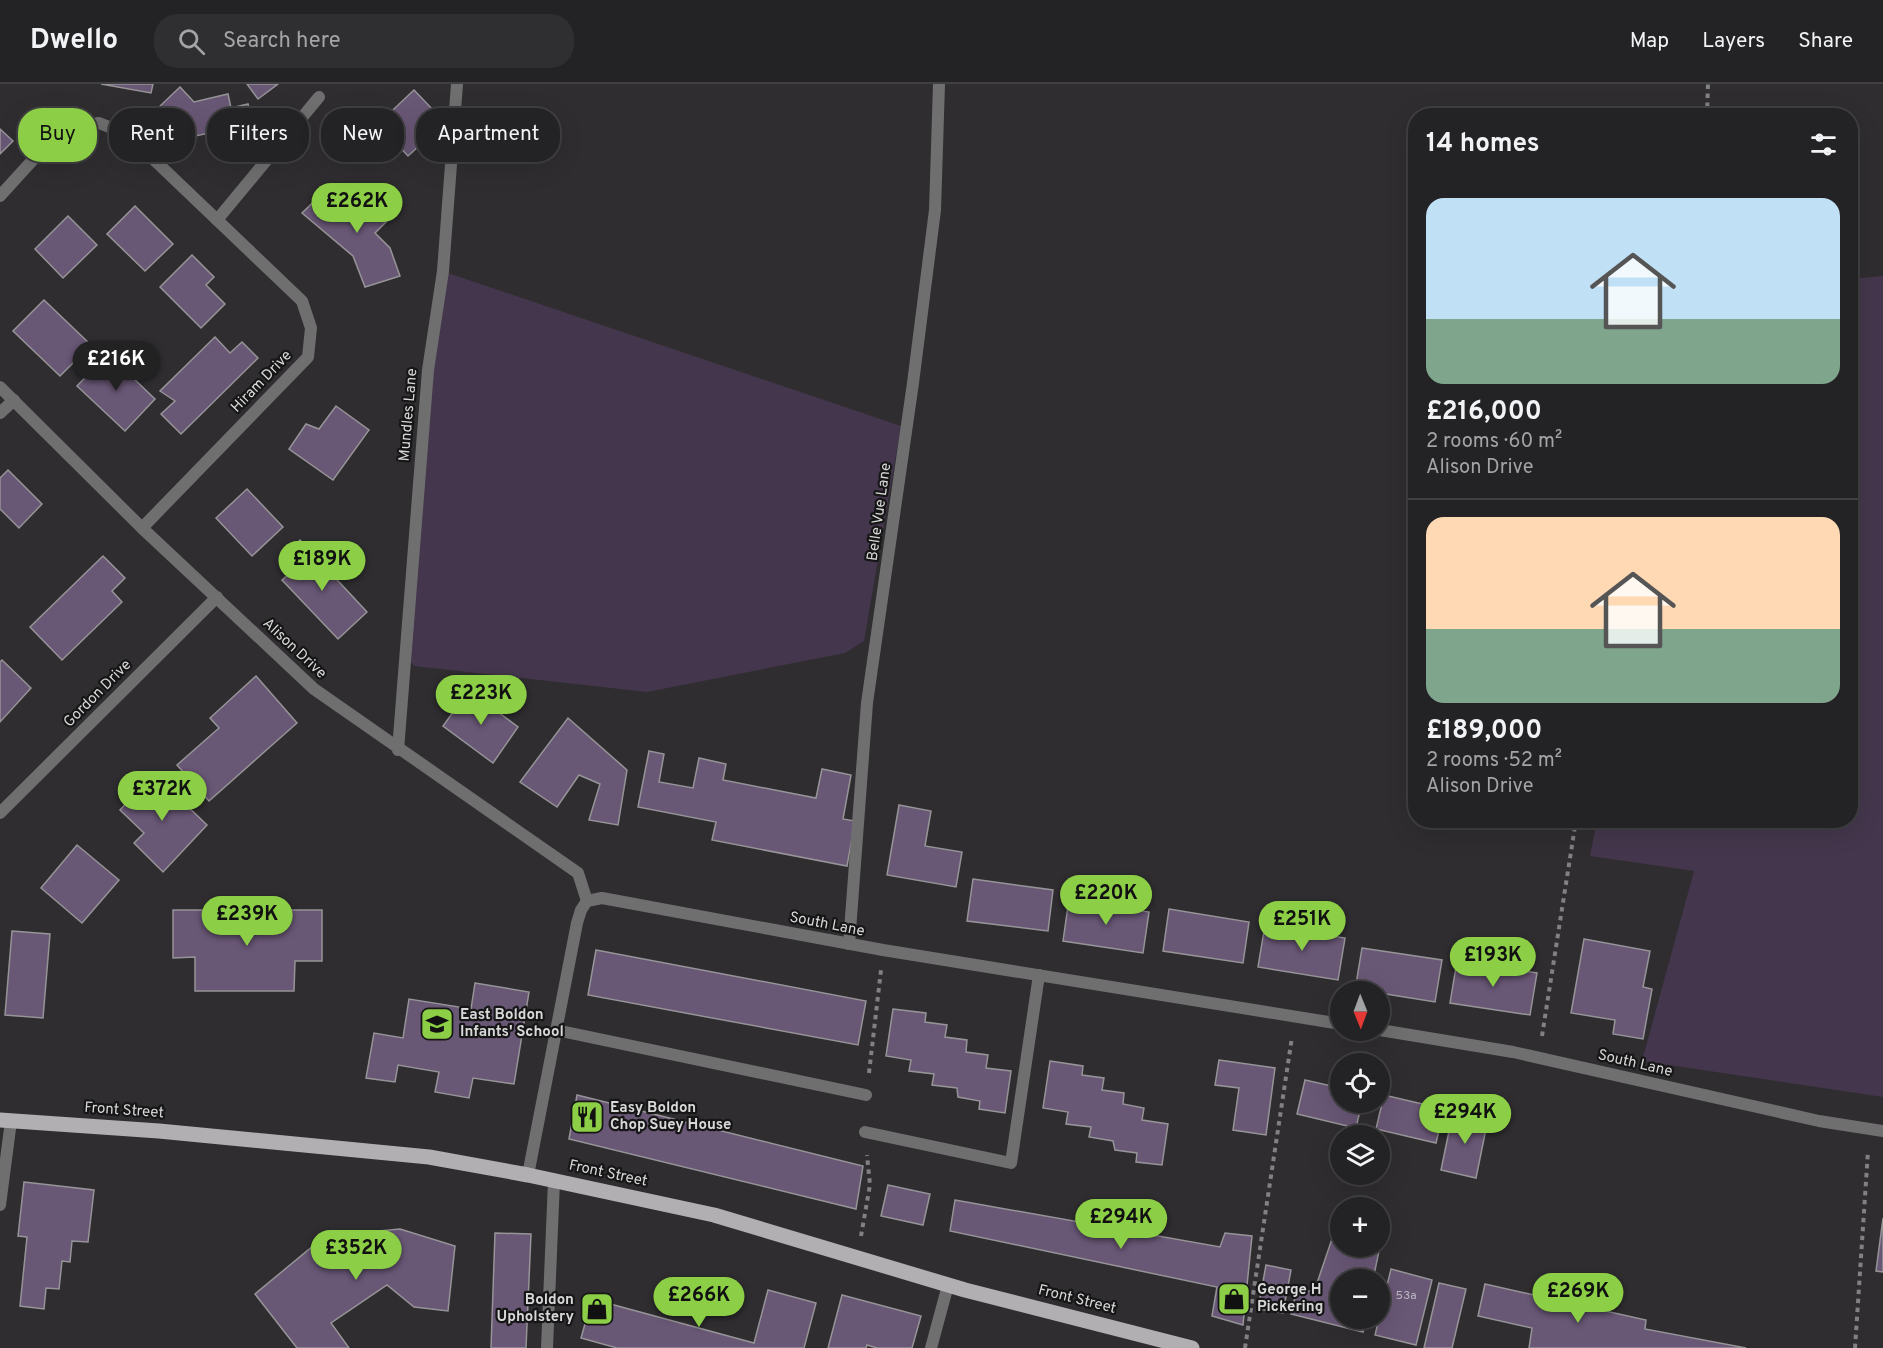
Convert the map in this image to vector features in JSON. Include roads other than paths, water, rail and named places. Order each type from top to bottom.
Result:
[{"type":"main road","name":"Front Street","points":[[5,1120],[159,1131],[429,1157],[528,1175],[714,1215],[948,1285],[1192,1348]]},
{"type":"street","name":"Mundles Lane","points":[[398,750],[428,370],[443,271],[457,84]]},
{"type":"street","name":"Belle Vue Lane","points":[[849,944],[867,703],[913,383],[935,210],[939,84]]},
{"type":"street","points":[[217,220],[319,98]]},
{"type":"street","name":"Hiram Drive","points":[[0,196],[62,128],[99,123],[128,134],[302,301],[311,328],[308,357],[142,528]]},
{"type":"street","name":"Alison Drive","points":[[0,387],[142,528],[314,689],[398,750],[578,873],[587,901]]},
{"type":"street","points":[[0,413],[14,400]]},
{"type":"street","name":"Gordon Drive","points":[[0,813],[217,597]]},
{"type":"street","name":"South Lane","points":[[587,901],[602,898],[849,944],[1330,1022]]},
{"type":"street","points":[[528,1175],[577,923],[580,910],[587,901]]},
{"type":"street","points":[[865,1132],[1011,1163],[1039,975]]},
{"type":"street","points":[[556,1030],[866,1095]]},
{"type":"street","name":"South Lane","points":[[1390,1032],[1539,1058],[1819,1121],[1883,1131]]},
{"type":"street","points":[[0,1205],[5,1120]]},
{"type":"street","points":[[547,1348],[554,1181]]},
{"type":"street","points":[[931,1348],[948,1285]]},
{"type":"place","name":"East Boldon Infants' School","points":[[437,1024]]},
{"type":"place","name":"Easy Boldon Chop Suey House","points":[[587,1117]]},
{"type":"place","name":"George H Pickering","points":[[1234,1299]]},
{"type":"place","name":"Boldon Upholstery","points":[[597,1309]]}]
